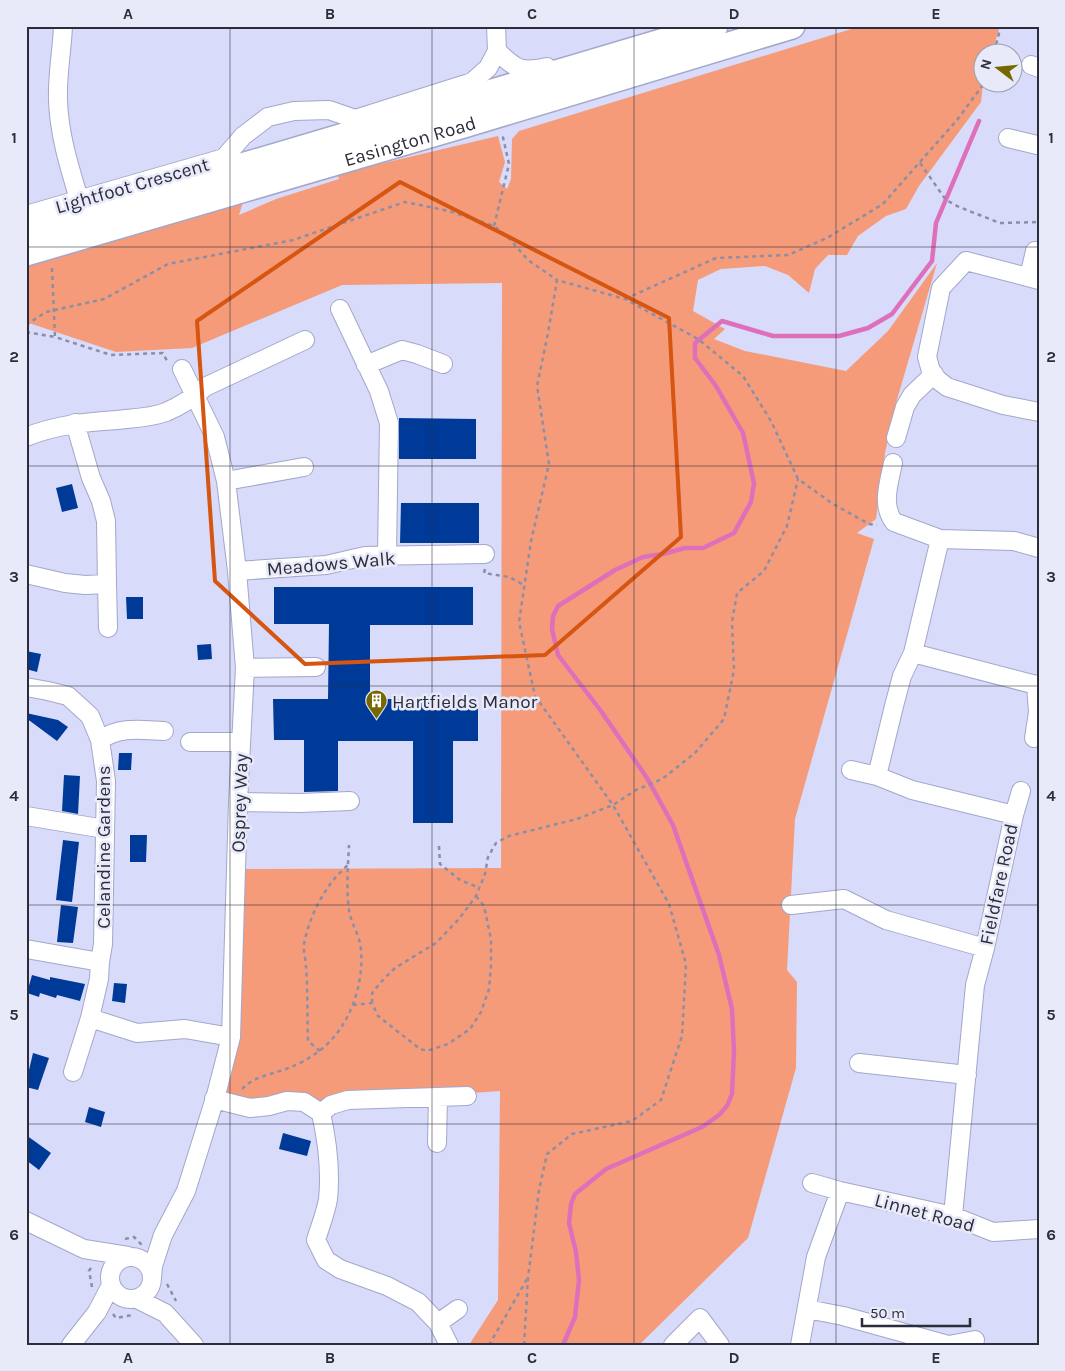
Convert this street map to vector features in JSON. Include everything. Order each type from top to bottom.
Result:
[{"type":"highway","name":"Easington Road","points":[[26,230],[715,26]]},
{"type":"highway","name":"Easington Road","points":[[26,253],[467,124],[792,26]]},
{"type":"street","points":[[63,26],[59,65],[58,100],[60,124],[66,157],[79,199]]},
{"type":"street","points":[[496,26],[497,51],[514,66],[529,71],[550,66],[581,67]]},
{"type":"street","name":"Lightfoot Crescent","points":[[26,215],[224,158],[243,136],[268,116],[294,111],[329,110],[355,119],[472,82],[488,68],[497,51]]},
{"type":"street","points":[[1008,138],[1038,142]]},
{"type":"street","points":[[1035,251],[1034,279],[966,262],[941,288],[926,357],[931,370],[947,387],[1004,405],[1039,412]]},
{"type":"street","points":[[340,309],[378,392],[389,423],[387,556]]},
{"type":"street","points":[[26,437],[38,432],[75,423],[149,417],[167,412],[195,396],[205,387],[305,340]]},
{"type":"street","points":[[366,366],[402,350],[443,364]]},
{"type":"street","name":"Osprey Way","points":[[140,1254],[163,1235],[186,1191],[231,1037],[238,802],[245,668],[237,571],[226,482],[215,438],[182,369]]},
{"type":"street","points":[[896,438],[905,407],[912,395],[934,374]]},
{"type":"street","points":[[75,423],[106,521],[108,628]]},
{"type":"street","points":[[893,463],[886,504],[894,522],[940,539],[1014,541],[1039,548]]},
{"type":"street","points":[[226,482],[304,467]]},
{"type":"street","points":[[877,776],[902,676],[912,653],[940,539]]},
{"type":"street","name":"Meadows Walk","points":[[237,571],[326,565],[365,556],[485,554]]},
{"type":"street","points":[[26,574],[65,583],[84,585],[107,584]]},
{"type":"street","points":[[912,653],[1038,685],[1034,738]]},
{"type":"street","points":[[245,668],[316,667]]},
{"type":"street","name":"Celandine Gardens","points":[[26,688],[48,690],[68,696],[90,716],[100,740],[106,781],[103,944],[99,979],[90,1018]]},
{"type":"street","points":[[100,740],[110,733],[118,731],[164,730]]},
{"type":"street","points":[[190,742],[242,742]]},
{"type":"street","name":"Fieldfare Road","points":[[851,770],[877,776],[912,790],[1014,815],[975,985],[953,1216]]},
{"type":"street","points":[[1014,815],[1021,791]]},
{"type":"street","points":[[238,802],[350,801]]},
{"type":"street","points":[[26,816],[106,829]]},
{"type":"street","points":[[791,905],[844,899],[886,920],[985,948]]},
{"type":"street","points":[[26,949],[100,962]]},
{"type":"street","points":[[73,1072],[90,1018],[137,1033],[185,1029],[231,1037]]},
{"type":"street","points":[[859,1063],[967,1075]]},
{"type":"street","points":[[321,1113],[332,1105],[348,1100],[468,1096]]},
{"type":"street","points":[[214,1098],[250,1108],[288,1101],[304,1102],[321,1113],[326,1132],[328,1199],[316,1240],[326,1260],[340,1269],[387,1286],[418,1302],[438,1323],[448,1345]]},
{"type":"street","points":[[437,1143],[438,1098]]},
{"type":"street","name":"Linnet Road","points":[[812,1183],[953,1216],[993,1232],[1039,1230]]},
{"type":"street","points":[[800,1345],[816,1257],[840,1191]]},
{"type":"street","points":[[26,1221],[84,1249],[100,1265],[117,1294],[172,1309]]},
{"type":"street","points":[[84,1249],[140,1254]]},
{"type":"street","points":[[97,1312],[133,1299],[148,1291],[152,1280],[148,1264],[140,1254]]},
{"type":"street","points":[[140,1254],[152,1280],[194,1345]]},
{"type":"street","points":[[71,1345],[97,1312],[110,1282],[110,1273],[114,1264],[120,1259],[140,1254]]},
{"type":"street","points":[[438,1323],[458,1309]]},
{"type":"street","points":[[806,1309],[843,1316],[949,1345],[975,1340]]},
{"type":"street","points":[[674,1345],[700,1318],[720,1345]]},
{"type":"path","points":[[997,42],[1001,26]]},
{"type":"path","points":[[625,299],[716,258],[788,255],[827,238],[883,204],[958,120],[978,92]]},
{"type":"path","points":[[494,226],[509,164],[500,126]]},
{"type":"path","points":[[920,164],[946,200],[959,207],[1000,222],[1039,222]]},
{"type":"path","points":[[26,325],[46,312],[104,299],[168,264],[293,240],[405,202],[449,211],[494,226],[507,236],[528,260],[557,280],[625,299],[698,340],[743,376],[771,421],[798,479],[833,504],[870,524],[877,525],[894,522]]},
{"type":"path","points":[[52,268],[55,337]]},
{"type":"path","points":[[524,1345],[528,1278],[539,1190],[548,1154],[572,1134],[632,1121],[660,1100],[682,1036],[686,964],[669,904],[613,805],[535,696],[519,622],[530,541],[549,464],[536,386],[557,280]]},
{"type":"path","points":[[26,332],[55,337],[112,355],[163,352],[172,369],[182,369]]},
{"type":"path","points":[[476,896],[484,906],[491,939],[489,989],[481,1012],[470,1028],[448,1044],[427,1051],[420,1049],[378,1016],[372,1003],[372,993],[395,968],[436,943],[458,919],[480,888],[488,857],[496,843],[509,836],[577,819],[613,805],[636,790],[662,780],[695,753],[724,718],[734,670],[732,622],[738,592],[764,571],[787,526],[798,479]]},
{"type":"path","points":[[485,554],[484,573],[509,578],[524,585]]},
{"type":"path","points":[[234,1104],[237,1094],[262,1075],[286,1069],[305,1061],[320,1051],[333,1039],[343,1025],[353,1005],[361,971],[361,949],[358,933],[351,921],[349,908],[349,845]]},
{"type":"path","points":[[439,846],[440,864],[460,880],[480,888]]},
{"type":"path","points":[[320,1051],[308,1040],[306,966],[303,946],[318,901],[338,874],[348,865]]},
{"type":"path","points":[[353,1005],[372,1003]]},
{"type":"path","points":[[120,1240],[134,1237],[140,1254],[164,1262],[172,1309]]},
{"type":"path","points":[[489,1345],[528,1278]]},
{"type":"highlighted area","points":[[400,182],[669,318],[681,537],[545,655],[305,664],[215,581],[197,321]]},
{"type":"shaded area","points":[[861,26],[1000,26],[995,42],[972,42],[972,92],[982,92],[981,102],[919,186],[906,209],[886,216],[858,236],[847,255],[828,255],[815,269],[809,293],[788,275],[765,266],[721,269],[698,280],[693,311],[725,329],[714,339],[745,351],[846,371],[888,331],[937,263],[896,403],[885,453],[876,519],[857,533],[874,539],[795,819],[787,970],[797,982],[796,1068],[748,1238],[639,1345],[469,1345],[498,1300],[500,1091],[330,1103],[269,1104],[216,1095],[240,869],[501,868],[502,283],[342,285],[192,348],[116,352],[26,322],[26,266],[243,202],[239,215],[276,199],[339,179],[337,174],[498,136],[505,162],[499,182],[507,189],[511,179],[512,139],[519,131]]},
{"type":"building","points":[[399,418],[476,419],[476,459],[399,459]]},
{"type":"building","points":[[72,484],[78,508],[62,512],[56,488]]},
{"type":"building","points":[[401,503],[479,503],[479,543],[400,543]]},
{"type":"building","name":"Hartfields Manor","points":[[274,587],[473,587],[473,625],[370,625],[370,699],[478,699],[478,741],[453,741],[453,823],[413,823],[413,741],[338,741],[338,791],[304,792],[304,740],[274,740],[273,699],[328,699],[329,624],[274,624]]},
{"type":"building","points":[[126,597],[143,597],[143,619],[127,619]]},
{"type":"building","points":[[211,644],[212,659],[198,660],[197,645]]},
{"type":"building","points":[[26,651],[41,654],[37,672],[26,669]]},
{"type":"building","points":[[26,713],[58,720],[68,727],[57,741],[26,718]]},
{"type":"building","points":[[119,753],[132,753],[131,770],[118,770]]},
{"type":"building","points":[[64,775],[80,776],[78,814],[62,811]]},
{"type":"building","points":[[130,835],[147,835],[146,862],[130,862]]},
{"type":"building","points":[[63,840],[79,842],[72,902],[56,900]]},
{"type":"building","points":[[61,905],[78,907],[73,943],[57,942]]},
{"type":"building","points":[[32,975],[50,980],[50,977],[85,984],[80,1001],[57,995],[56,998],[40,993],[39,997],[27,993]]},
{"type":"building","points":[[114,983],[127,984],[125,1003],[112,1001]]},
{"type":"building","points":[[33,1053],[49,1058],[38,1090],[26,1087],[26,1069],[29,1070]]},
{"type":"building","points":[[89,1107],[105,1112],[101,1127],[85,1122]]},
{"type":"building","points":[[283,1133],[311,1141],[307,1156],[279,1149]]},
{"type":"building","points":[[26,1135],[51,1153],[39,1170],[26,1160]]},
{"type":"waterway","points":[[563,1345],[575,1317],[579,1280],[576,1252],[569,1223],[571,1204],[575,1194],[606,1169],[702,1127],[719,1115],[727,1106],[732,1094],[734,1051],[732,1009],[719,955],[673,825],[647,778],[601,711],[558,655],[552,629],[553,616],[558,606],[615,570],[643,557],[685,548],[703,548],[734,533],[751,502],[754,483],[743,433],[716,386],[695,358],[695,343],[722,321],[773,336],[839,336],[868,328],[892,314],[932,261],[936,223],[979,121]]},
{"type":"place","name":"Hartfields Manor","points":[[376,720]]}]
